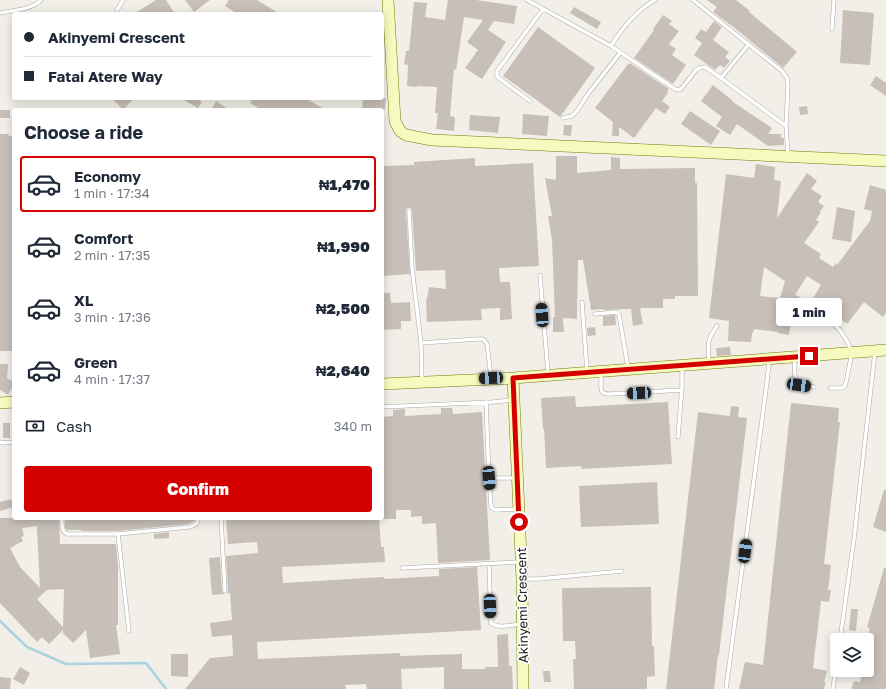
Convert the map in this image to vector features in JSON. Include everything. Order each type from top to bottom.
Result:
[{"type":"street","points":[[388,0],[395,121],[400,131],[406,135],[432,140],[886,161]]},
{"type":"street","points":[[384,384],[513,378],[880,351]]},
{"type":"street","name":"Akinyemi Crescent","points":[[513,378],[522,579],[524,689]]},
{"type":"street","points":[[0,403],[12,402]]},
{"type":"lane","points":[[0,13],[34,6],[41,0]]},
{"type":"lane","points":[[117,10],[123,0]]},
{"type":"lane","points":[[527,0],[611,46],[674,89],[681,89],[691,75],[700,68],[705,67],[786,126]]},
{"type":"lane","points":[[611,46],[616,37],[632,19],[645,6],[655,0]]},
{"type":"lane","points":[[693,0],[782,71],[787,78],[788,95],[786,126],[788,156]]},
{"type":"lane","points":[[832,29],[834,0]]},
{"type":"lane","points":[[530,101],[500,79],[497,76],[497,71],[542,9]]},
{"type":"lane","points":[[721,78],[749,44]]},
{"type":"lane","points":[[563,118],[572,116],[577,111],[588,94],[620,53]]},
{"type":"lane","points":[[409,211],[412,268],[421,343],[422,382]]},
{"type":"lane","points":[[540,274],[548,375]]},
{"type":"lane","points":[[582,302],[587,372]]},
{"type":"lane","points":[[819,311],[839,329],[852,352],[848,378],[845,386],[842,388],[830,388]]},
{"type":"lane","points":[[595,314],[616,312],[619,314],[628,369]]},
{"type":"lane","points":[[709,363],[708,342],[717,326]]},
{"type":"lane","points":[[421,343],[483,339],[488,344],[491,378]]},
{"type":"lane","points":[[841,633],[880,351]]},
{"type":"lane","points":[[795,357],[795,379],[797,383],[799,385],[814,387]]},
{"type":"lane","points":[[726,689],[770,358]]},
{"type":"lane","points":[[678,437],[682,390],[682,366]]},
{"type":"lane","points":[[601,371],[601,389],[604,393],[610,394],[682,390]]},
{"type":"lane","points":[[384,407],[514,400]]},
{"type":"lane","points":[[486,402],[489,478],[492,508],[495,510],[519,509]]},
{"type":"lane","points":[[0,442],[12,442]]},
{"type":"lane","points":[[489,478],[517,478]]},
{"type":"lane","points":[[62,520],[62,530],[67,534],[118,534],[189,527],[196,524],[199,520]]},
{"type":"lane","points":[[221,520],[225,591]]},
{"type":"lane","points":[[118,534],[129,631]]},
{"type":"lane","points":[[402,568],[521,562]]},
{"type":"lane","points":[[489,564],[491,623],[498,626],[522,623]]},
{"type":"lane","points":[[522,579],[538,579],[622,571]]},
{"type":"lane","points":[[833,689],[835,677]]},
{"type":"building","points":[[156,0],[166,0],[174,12],[137,12]]},
{"type":"building","points":[[185,0],[210,0],[194,12]]},
{"type":"building","points":[[229,0],[257,0],[277,12],[235,12],[225,6]]},
{"type":"building","points":[[448,0],[476,0],[517,6],[514,24],[494,21],[488,30],[506,42],[482,79],[465,68],[478,50],[467,42],[483,20],[464,17],[456,70],[454,69],[450,116],[455,117],[454,131],[436,129],[438,113],[435,113],[437,87],[407,86],[408,65],[404,64],[406,51],[409,51],[414,2],[427,3],[425,17],[445,20]]},
{"type":"building","points":[[707,0],[736,0],[797,52],[783,68],[713,12],[717,7]]},
{"type":"building","points":[[574,7],[601,22],[597,29],[570,13]]},
{"type":"building","points":[[843,10],[874,13],[870,65],[840,63]]},
{"type":"building","points":[[663,15],[672,21],[669,24],[679,31],[669,44],[676,49],[672,55],[686,65],[673,84],[634,58]]},
{"type":"building","points":[[714,21],[722,27],[713,40],[729,52],[725,57],[730,61],[724,68],[720,65],[715,70],[694,55],[702,43],[695,38],[701,29],[706,32]]},
{"type":"building","points":[[538,27],[595,68],[560,117],[503,76]]},
{"type":"building","points":[[630,63],[669,89],[662,101],[670,107],[665,114],[656,108],[634,138],[619,127],[619,136],[612,136],[613,122],[595,108]]},
{"type":"building","points":[[876,76],[886,83],[886,96],[870,85]]},
{"type":"building","points":[[713,85],[733,102],[772,128],[768,134],[781,134],[781,138],[784,138],[784,145],[768,146],[737,124],[730,135],[716,126],[722,117],[701,101]]},
{"type":"building","points":[[384,98],[386,98],[385,110],[384,108],[362,108],[363,100],[384,100]]},
{"type":"building","points":[[114,100],[132,100],[125,108],[121,108]]},
{"type":"building","points":[[184,100],[199,100],[202,102],[198,108]]},
{"type":"building","points":[[252,100],[308,100],[322,108],[259,108],[250,103]]},
{"type":"building","points":[[216,101],[227,108],[212,108]]},
{"type":"building","points":[[807,106],[808,114],[800,115],[799,107]]},
{"type":"building","points":[[0,110],[10,110],[10,118],[0,118]]},
{"type":"building","points":[[690,111],[720,131],[711,145],[681,124]]},
{"type":"building","points":[[523,114],[549,116],[547,136],[522,134]]},
{"type":"building","points":[[470,115],[500,117],[498,133],[469,130]]},
{"type":"building","points":[[564,125],[572,125],[571,136],[563,135]]},
{"type":"building","points":[[0,134],[8,134],[9,136],[12,136],[12,351],[0,351]]},
{"type":"building","points":[[556,156],[577,156],[577,173],[611,170],[611,157],[620,158],[620,169],[695,168],[695,183],[697,183],[698,296],[675,296],[675,299],[663,299],[663,308],[640,308],[643,324],[633,326],[631,309],[591,310],[583,260],[578,260],[577,319],[563,318],[564,332],[553,332],[553,317],[555,317],[552,240],[548,216],[552,216],[545,178],[556,180]]},
{"type":"building","points":[[475,158],[475,166],[533,163],[539,266],[499,268],[500,282],[510,282],[512,319],[500,320],[500,308],[481,309],[482,320],[427,322],[426,299],[429,287],[446,289],[445,270],[416,271],[411,208],[406,209],[410,274],[384,276],[384,166],[414,165],[414,162]]},
{"type":"building","points":[[756,164],[775,167],[774,180],[781,181],[777,218],[807,173],[817,181],[811,189],[822,196],[818,202],[824,206],[816,220],[819,222],[804,243],[821,254],[819,258],[833,267],[836,263],[837,265],[870,221],[872,211],[864,209],[870,185],[886,190],[886,313],[883,317],[864,302],[848,323],[846,323],[826,309],[825,311],[811,302],[821,285],[807,276],[795,295],[800,297],[797,305],[794,304],[789,335],[754,329],[751,342],[728,341],[729,321],[709,318],[726,174],[754,178]],"holes":[[[764,267],[785,281],[780,298],[760,296]]]},
{"type":"building","points":[[837,207],[855,211],[851,242],[832,239]]},
{"type":"building","points":[[384,293],[390,293],[391,303],[410,302],[411,321],[401,321],[401,329],[384,330]]},
{"type":"building","points":[[615,315],[616,325],[603,326],[603,316]]},
{"type":"building","points":[[595,327],[596,335],[588,336],[587,328]]},
{"type":"building","points":[[730,347],[731,355],[717,356],[716,348]]},
{"type":"building","points":[[0,364],[8,364],[7,378],[12,381],[12,388],[8,395],[0,390]]},
{"type":"building","points":[[575,396],[576,407],[668,402],[672,464],[582,469],[581,466],[546,468],[541,398]]},
{"type":"building","points":[[791,403],[839,408],[838,422],[840,422],[824,564],[831,565],[828,590],[831,590],[829,602],[821,601],[813,668],[827,671],[824,682],[826,682],[824,689],[739,689],[745,662],[763,665]]},
{"type":"building","points":[[731,406],[739,407],[738,417],[747,418],[714,689],[666,689],[698,412],[730,416]]},
{"type":"building","points":[[441,408],[452,408],[453,414],[482,412],[490,560],[438,563],[436,523],[422,524],[422,516],[411,517],[411,510],[396,510],[396,519],[384,519],[384,417],[393,416],[393,410],[405,409],[405,416],[441,414]]},
{"type":"building","points":[[3,423],[10,423],[10,438],[3,438]]},
{"type":"building","points":[[657,482],[659,524],[581,527],[579,486]]},
{"type":"building","points":[[884,490],[886,490],[886,532],[873,527]]},
{"type":"building","points":[[11,499],[12,507],[0,511],[0,502]]},
{"type":"building","points":[[0,518],[12,518],[12,520],[59,520],[60,544],[116,544],[118,565],[118,625],[116,625],[120,654],[90,658],[86,630],[73,643],[63,633],[63,630],[49,644],[42,637],[37,642],[0,603]],"holes":[[[37,526],[40,588],[20,567],[10,548],[23,541],[21,537],[24,536],[22,528]],[[64,589],[63,627],[37,599],[47,590]]]},
{"type":"building","points":[[65,520],[195,520],[188,524],[118,531],[67,530],[65,527]]},
{"type":"building","points":[[226,520],[379,520],[381,547],[384,547],[385,562],[282,567],[283,583],[384,577],[384,579],[439,576],[439,569],[477,567],[481,630],[257,642],[258,659],[400,653],[400,656],[462,654],[462,669],[485,669],[485,667],[498,667],[497,635],[508,634],[509,666],[512,666],[513,689],[444,689],[444,667],[401,669],[402,689],[367,689],[366,684],[345,685],[346,689],[185,689],[210,658],[233,656],[232,635],[212,637],[210,623],[232,620],[230,593],[227,594],[226,556],[258,553],[257,542],[228,544]]},
{"type":"building","points":[[169,532],[169,538],[154,539],[154,534]]},
{"type":"building","points":[[220,557],[222,591],[224,594],[212,595],[209,558]]},
{"type":"building","points":[[884,568],[886,568],[886,689],[851,689],[854,681],[860,682],[861,677],[874,677],[874,633],[869,633],[870,628],[867,627]]},
{"type":"building","points":[[651,587],[652,646],[654,646],[655,676],[647,677],[647,689],[574,689],[573,659],[576,659],[575,641],[563,641],[562,588]]},
{"type":"building","points":[[851,609],[858,609],[856,631],[849,630]]},
{"type":"building","points":[[171,654],[188,654],[188,677],[171,676]]},
{"type":"building","points":[[20,667],[30,673],[24,685],[13,679]]},
{"type":"building","points":[[543,671],[550,671],[551,682],[544,682]]},
{"type":"building","points":[[0,677],[11,678],[10,689],[0,689]]},
{"type":"waterway","points":[[0,621],[27,647],[66,664],[146,663],[166,689]]},
{"type":"route","points":[[519,522],[513,378],[809,356]]}]
